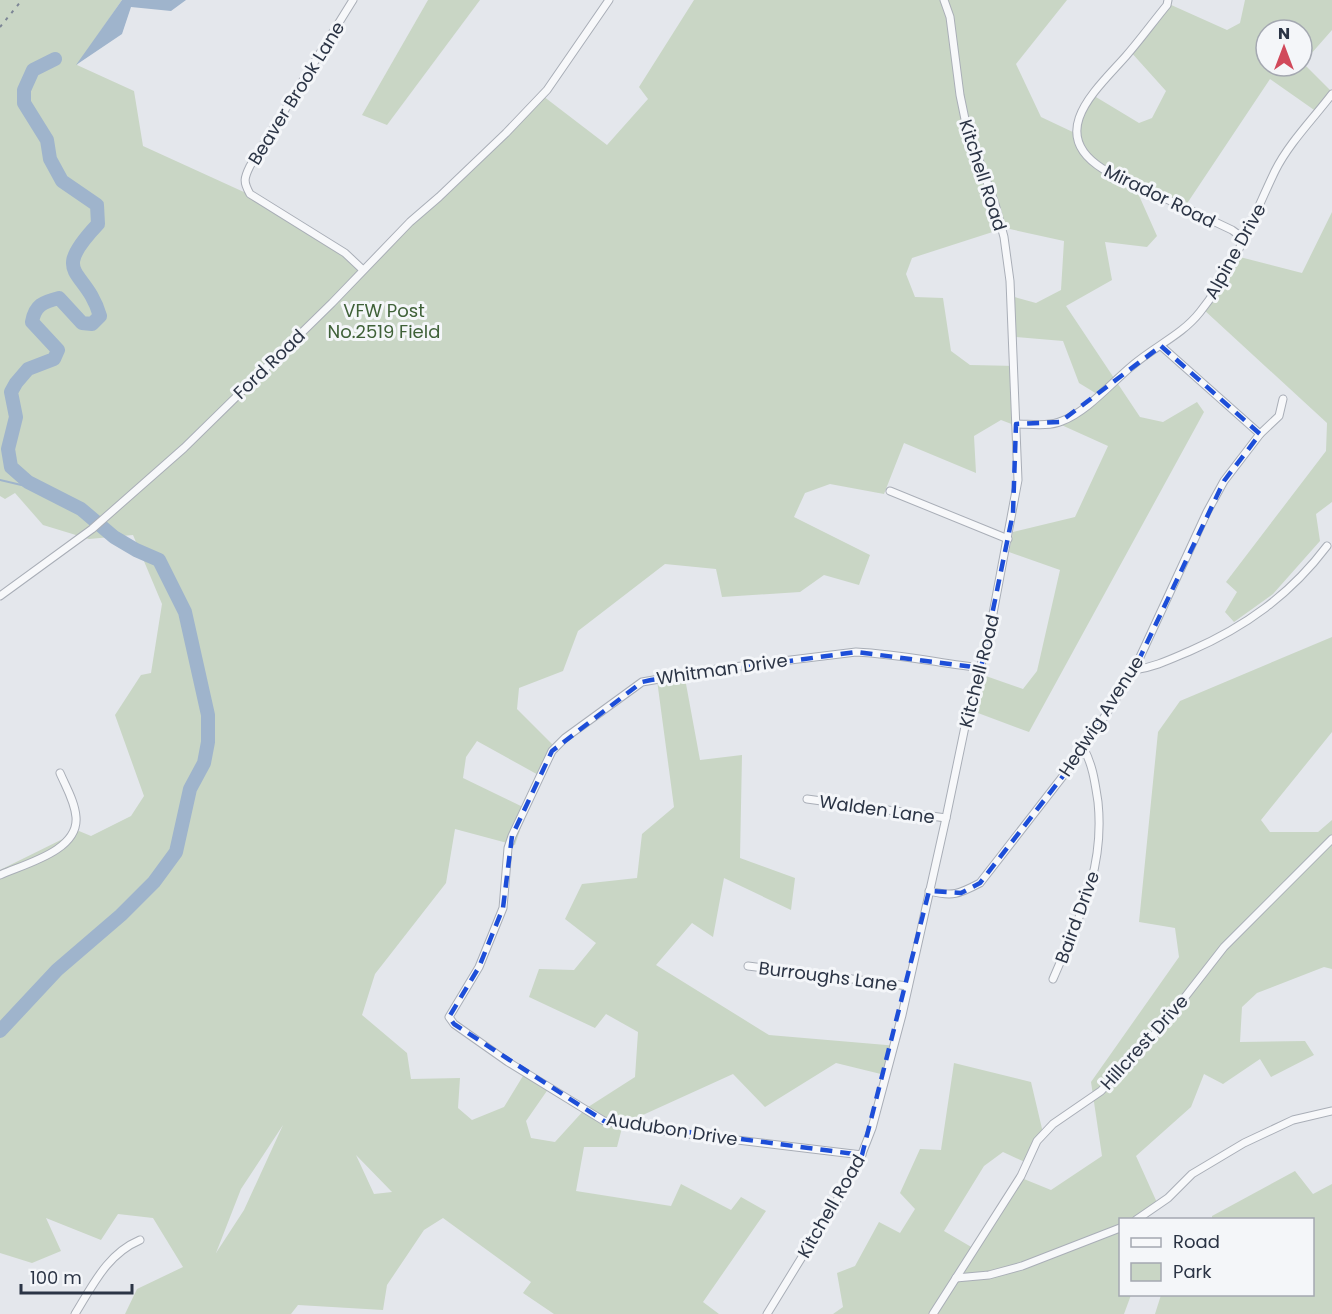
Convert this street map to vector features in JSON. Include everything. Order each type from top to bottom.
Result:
[{"type":"street","name":"Beaver Brook Lane","points":[[353,0],[244,176],[244,184],[250,194],[345,253],[363,270]]},
{"type":"street","name":"Ford Road","points":[[0,596],[92,529],[183,448],[332,303],[410,222],[532,107],[547,90],[609,0]]},
{"type":"street","name":"Kitchell Road","points":[[767,1314],[856,1169],[882,1091],[946,818],[960,743],[995,607],[1018,480],[1010,281],[1004,237],[995,204],[966,124],[950,17],[944,0]]},
{"type":"street","name":"Mirador Road","points":[[1168,0],[1167,5],[1130,52],[1084,105],[1077,121],[1077,141],[1084,154],[1102,169],[1233,230],[1243,238]]},
{"type":"street","name":"Alpine Drive","points":[[1016,424],[1060,422],[1073,415],[1118,380],[1133,365],[1186,328],[1223,281],[1243,238],[1253,223],[1276,170],[1332,94]]},
{"type":"street","points":[[1161,346],[1260,434]]},
{"type":"street","name":"Hedwig Avenue","points":[[929,891],[947,896],[961,893],[980,883],[1084,749],[1134,670],[1207,512],[1224,481],[1260,434],[1279,416],[1283,399]]},
{"type":"street","points":[[890,491],[1008,539]]},
{"type":"street","points":[[1134,670],[1153,668],[1240,627],[1289,589],[1327,546]]},
{"type":"street","name":"Whitman Drive","points":[[453,1010],[479,967],[493,935],[503,908],[508,848],[552,751],[565,738],[642,682],[717,669],[856,652],[981,668]]},
{"type":"street","name":"Baird Drive","points":[[1053,979],[1091,887],[1098,849],[1096,787],[1091,763],[1084,749]]},
{"type":"street","points":[[0,875],[59,849],[71,837],[76,817],[60,773]]},
{"type":"street","name":"Walden Lane","points":[[807,799],[946,818]]},
{"type":"street","name":"Hillcrest Drive","points":[[933,1314],[1021,1176],[1037,1141],[1053,1124],[1101,1092],[1164,1024],[1224,947],[1332,839]]},
{"type":"street","name":"Burroughs Lane","points":[[748,966],[908,986]]},
{"type":"street","name":"Audubon Drive","points":[[453,1010],[449,1017],[454,1024],[508,1062],[603,1121],[646,1129],[862,1155]]},
{"type":"street","points":[[1139,1218],[1168,1198],[1192,1174],[1244,1143],[1293,1120],[1332,1111]]},
{"type":"street","points":[[956,1278],[989,1275],[1022,1266],[1119,1228]]},
{"type":"street","points":[[75,1314],[107,1264],[122,1250],[140,1240]]},
{"type":"highlighted area","points":[[1161,346],[1260,434],[1224,481],[1134,670],[1084,749],[980,883],[961,893],[929,891],[862,1155],[604,1121],[454,1024],[449,1017],[479,967],[503,908],[512,836],[552,751],[642,682],[651,680],[856,652],[981,668],[1013,513],[1016,424],[1060,422]]},
{"type":"green space","name":"VFW Post No.2519 Field","points":[[0,0],[122,0],[77,65],[134,91],[143,146],[246,193],[366,270],[543,96],[607,145],[648,99],[639,87],[694,0],[1067,0],[1016,64],[1041,117],[1077,134],[1091,94],[1139,123],[1152,118],[1166,91],[1130,51],[1169,4],[1227,30],[1240,23],[1245,0],[1332,0],[1332,30],[1314,50],[1314,18],[1254,18],[1254,78],[1314,78],[1314,74],[1332,92],[1317,112],[1270,79],[1184,208],[1133,182],[1157,236],[1147,247],[1105,242],[1112,280],[1066,306],[1140,417],[1163,422],[1197,402],[1204,412],[1029,732],[970,710],[980,674],[1023,689],[1037,671],[1060,570],[1009,552],[1013,532],[1075,517],[1108,446],[1057,423],[1097,394],[1079,383],[1063,341],[1015,337],[1011,296],[1036,303],[1061,290],[1064,241],[1005,228],[912,258],[906,274],[915,297],[943,298],[951,351],[970,365],[1017,366],[1019,427],[1001,420],[974,436],[976,473],[904,443],[884,494],[830,484],[805,493],[794,517],[870,555],[859,585],[824,575],[800,592],[722,597],[716,569],[665,564],[578,631],[563,671],[519,688],[517,709],[557,749],[542,777],[477,741],[466,757],[463,778],[527,809],[515,845],[455,829],[446,883],[375,974],[362,1015],[407,1053],[411,1079],[460,1078],[458,1108],[472,1120],[504,1107],[526,1071],[551,1085],[526,1121],[531,1138],[555,1142],[585,1109],[635,1077],[638,1032],[606,1014],[595,1028],[529,997],[539,969],[574,970],[596,943],[565,919],[582,884],[637,878],[642,834],[674,807],[657,680],[684,673],[700,760],[742,755],[740,858],[795,878],[791,910],[724,878],[713,937],[692,923],[656,965],[769,1035],[898,1046],[889,1076],[836,1063],[765,1107],[733,1074],[623,1124],[617,1147],[584,1147],[576,1191],[671,1206],[681,1184],[731,1210],[741,1197],[766,1211],[703,1302],[719,1314],[554,1314],[523,1293],[531,1282],[443,1218],[424,1230],[387,1285],[383,1310],[298,1305],[291,1314],[125,1314],[137,1289],[183,1267],[153,1218],[118,1214],[101,1240],[46,1218],[61,1251],[32,1263],[0,1253],[0,870],[79,831],[91,836],[131,816],[144,796],[115,715],[141,675],[151,673],[162,604],[133,535],[89,539],[43,525],[15,493],[5,499],[0,496]],"holes":[[[283,1125],[244,1210],[216,1253],[241,1189]],[[356,1155],[392,1192],[374,1194]]]},
{"type":"green space","points":[[428,0],[480,0],[387,125],[362,115]]},
{"type":"green space","points":[[1332,212],[1332,502],[1316,514],[1320,541],[1273,594],[1234,622],[1225,612],[1237,592],[1226,582],[1326,451],[1327,423],[1203,309],[1236,256],[1302,273]]},
{"type":"green space","points":[[1332,637],[1332,732],[1261,820],[1270,832],[1318,832],[1332,820],[1332,969],[1324,967],[1257,993],[1242,1007],[1240,1042],[1305,1041],[1314,1055],[1271,1077],[1260,1059],[1223,1084],[1204,1074],[1191,1107],[1136,1156],[1159,1207],[1143,1218],[1119,1218],[1119,1296],[1131,1296],[1124,1314],[833,1314],[843,1307],[837,1273],[855,1266],[879,1222],[900,1233],[915,1209],[900,1193],[920,1149],[941,1150],[954,1063],[1031,1082],[1043,1133],[1027,1163],[1003,1152],[984,1166],[944,1231],[973,1248],[1019,1177],[1051,1190],[1102,1156],[1091,1082],[1179,957],[1175,928],[1139,922],[1158,732],[1180,701]]},
{"type":"green space","points":[[1295,1171],[1313,1194],[1332,1184],[1332,1314],[1155,1314],[1161,1296],[1314,1296],[1314,1218],[1212,1218]]},
{"type":"water","points":[[122,0],[186,0],[171,11],[131,7],[122,34],[76,65]]},
{"type":"waterway","points":[[0,1031],[57,970],[121,915],[154,882],[176,852],[190,789],[204,763],[208,742],[208,715],[185,612],[159,560],[114,537],[81,509],[28,482],[11,467],[8,449],[16,417],[11,392],[28,369],[54,359],[58,350],[32,322],[35,312],[44,303],[59,298],[82,323],[92,324],[100,316],[94,300],[75,271],[73,263],[75,254],[83,241],[98,224],[97,205],[62,181],[50,159],[47,140],[24,103],[24,90],[33,70],[55,59]]},
{"type":"waterway","points":[[0,480],[51,492]]},
{"type":"railway","points":[[0,27],[22,0]]}]
